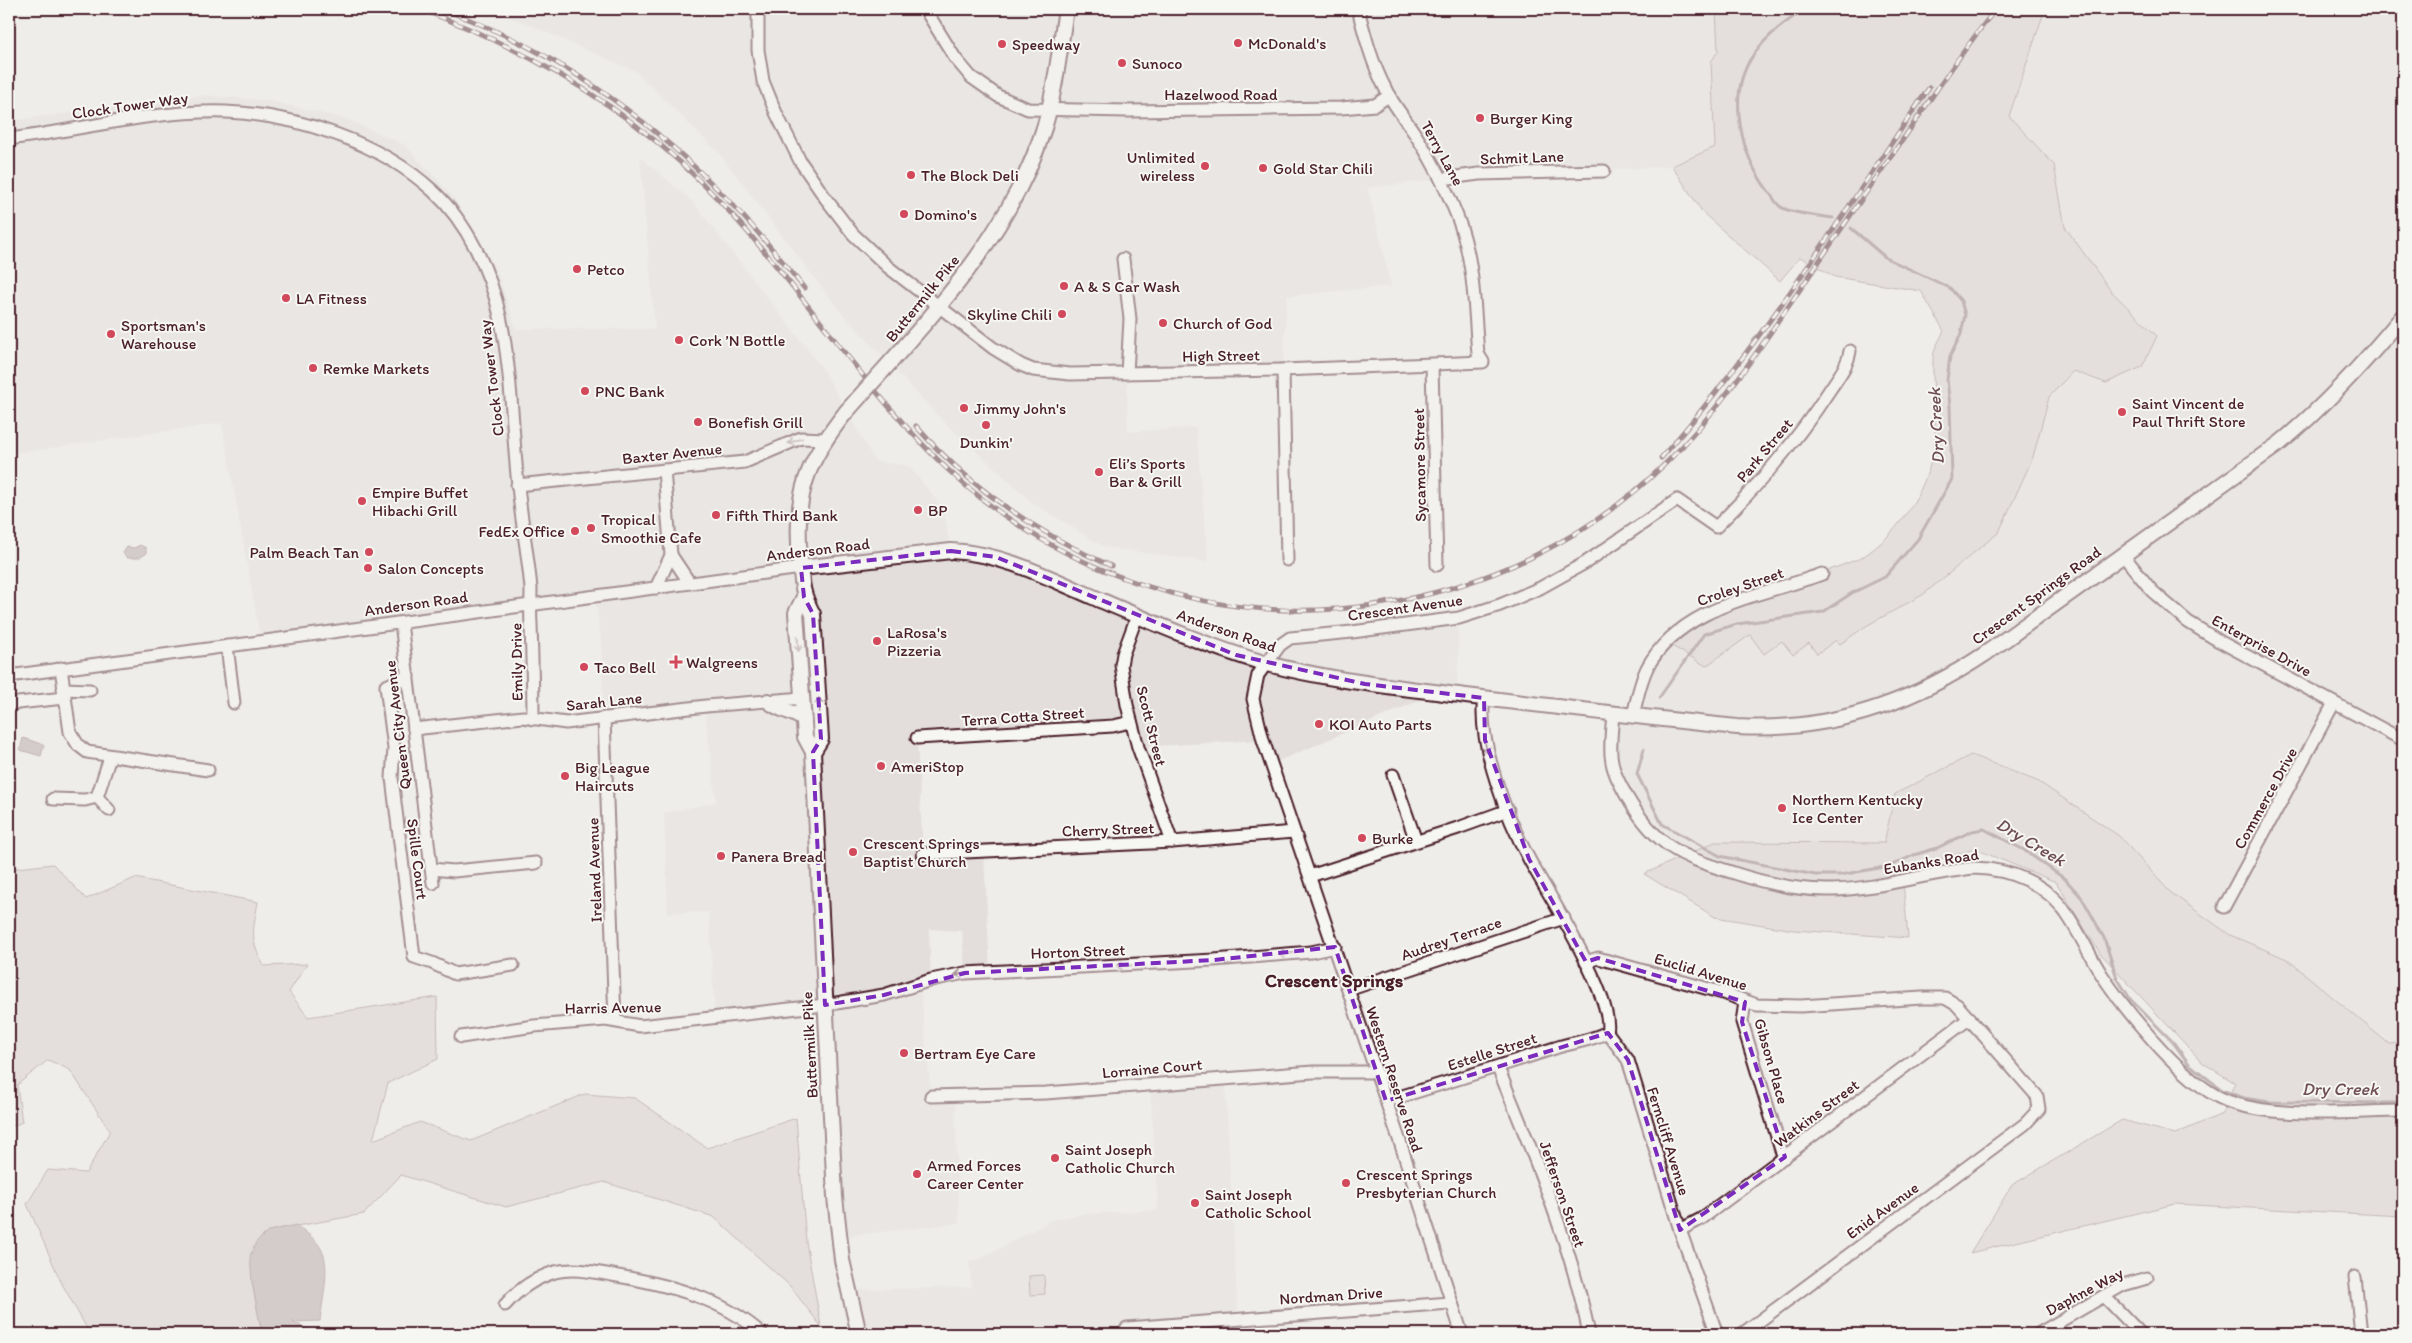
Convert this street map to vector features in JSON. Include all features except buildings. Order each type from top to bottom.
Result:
[{"type":"main road","name":"Buttermilk Pike","points":[[814,752],[821,739],[813,614],[804,597],[798,534],[799,507],[809,468],[825,438],[905,346],[998,229],[1034,155],[1049,108],[1066,9]]},
{"type":"main road","name":"Crescent Springs Road","points":[[1613,714],[1753,728],[1812,724],[1862,714],[1898,702],[1937,684],[1968,666],[2264,456],[2310,418],[2358,371],[2403,316]]},
{"type":"main road","name":"Anderson Road","points":[[801,568],[951,551],[968,552],[996,558],[1203,643],[1266,664],[1364,684],[1613,714]]},
{"type":"main road","name":"Buttermilk Pike","points":[[804,597],[796,613],[805,737],[814,752],[835,1197],[842,1260],[859,1334]]},
{"type":"main road","points":[[768,701],[779,710],[795,712],[804,720]]},
{"type":"street","name":"High Street","points":[[758,9],[758,50],[763,80],[776,113],[800,161],[853,234],[888,267],[939,304],[1006,358],[1033,370],[1070,374],[1127,373],[1283,370],[1393,364],[1432,365],[1483,362],[1478,354],[1475,321]]},
{"type":"street","name":"Hazelwood Road","points":[[925,9],[955,58],[981,86],[1016,106],[1028,109],[1129,111],[1340,108],[1375,105],[1390,95]]},
{"type":"street","name":"Terry Lane","points":[[1358,9],[1375,65],[1390,95],[1420,141],[1441,179],[1458,218],[1469,254],[1474,285],[1475,321]]},
{"type":"street","name":"Clock Tower Way","points":[[9,139],[154,115],[229,112],[276,118],[320,130],[365,147],[401,166],[434,191],[466,230],[486,271],[500,313],[507,352],[518,484],[531,605]]},
{"type":"street","name":"Schmit Lane","points":[[1441,179],[1479,174],[1604,171]]},
{"type":"street","points":[[1123,259],[1130,319],[1127,373]]},
{"type":"street","name":"Park Street","points":[[1680,501],[1716,527],[1743,500],[1794,442],[1842,372],[1850,351]]},
{"type":"street","name":"Sycamore Street","points":[[1432,365],[1437,565]]},
{"type":"street","points":[[1283,370],[1287,560]]},
{"type":"street","name":"Baxter Avenue","points":[[518,484],[745,462],[801,438],[825,438]]},
{"type":"street","points":[[656,588],[671,555],[664,470]]},
{"type":"street","name":"Crescent Avenue","points":[[1266,664],[1280,645],[1295,636],[1352,632],[1459,618],[1500,606],[1540,588],[1585,563],[1667,506],[1677,500],[1680,501]]},
{"type":"street","points":[[671,555],[690,582]]},
{"type":"street","name":"Enterprise Drive","points":[[2123,555],[2152,591],[2188,622],[2219,641],[2403,740]]},
{"type":"street","name":"Anderson Road","points":[[9,676],[801,568]]},
{"type":"street","name":"Croley Street","points":[[1633,715],[1648,667],[1667,643],[1688,624],[1725,605],[1822,574]]},
{"type":"street","name":"Emily Drive","points":[[531,605],[533,718]]},
{"type":"street","name":"Scott Street","points":[[1137,616],[1123,654],[1121,665],[1131,722],[1172,842]]},
{"type":"street","name":"Queen City Avenue","points":[[401,623],[433,884]]},
{"type":"street","points":[[227,646],[234,703]]},
{"type":"street","name":"Western Reserve Road","points":[[1266,664],[1258,675],[1254,708],[1294,832],[1386,1101],[1450,1303],[1462,1334]]},
{"type":"street","points":[[61,668],[70,732],[73,740],[88,752],[110,757],[208,770]]},
{"type":"street","name":"Spille Court","points":[[408,676],[386,686],[394,748],[392,778],[414,957],[455,974],[513,966]]},
{"type":"street","points":[[9,704],[90,690]]},
{"type":"street","name":"Sarah Lane","points":[[414,729],[505,719],[533,718],[566,723],[803,698]]},
{"type":"street","points":[[1484,698],[1482,712],[1484,740],[1508,810],[1529,860],[1564,918],[1586,962]]},
{"type":"street","name":"Commerce Drive","points":[[2224,907],[2334,703]]},
{"type":"street","name":"Eubanks Road","points":[[1613,714],[1611,756],[1620,785],[1646,827],[1662,842],[1682,855],[1748,878],[1777,885],[1815,890],[1869,887],[1974,868],[1991,869],[2027,880],[2055,900],[2066,912],[2101,974],[2124,1006],[2182,1070],[2213,1094],[2233,1103],[2281,1112],[2403,1110]]},
{"type":"street","name":"Ireland Avenue","points":[[604,718],[615,1022]]},
{"type":"street","name":"Terra Cotta Street","points":[[917,738],[1113,726],[1131,722]]},
{"type":"street","points":[[97,797],[110,757]]},
{"type":"street","points":[[1393,775],[1416,841]]},
{"type":"street","points":[[53,799],[85,800],[97,797]]},
{"type":"street","points":[[97,797],[109,810]]},
{"type":"street","points":[[1310,876],[1508,810]]},
{"type":"street","name":"Cherry Street","points":[[923,854],[1172,842],[1294,832]]},
{"type":"street","points":[[431,869],[454,872],[536,863]]},
{"type":"street","name":"Audrey Terrace","points":[[1348,990],[1564,918]]},
{"type":"street","name":"Horton Street","points":[[825,1004],[884,996],[945,976],[965,973],[1214,960],[1311,952],[1334,947]]},
{"type":"street","name":"Euclid Avenue","points":[[1586,962],[1598,958],[1707,988],[1756,1005],[1801,1006],[1945,998],[1957,1005],[1970,1018],[2038,1096],[2039,1110]]},
{"type":"street","name":"Ferncliff Avenue","points":[[1586,962],[1609,1024],[1607,1032],[1628,1060],[1680,1230],[1716,1334]]},
{"type":"street","name":"Gibson Place","points":[[1746,1002],[1742,1022],[1781,1150],[1785,1156]]},
{"type":"street","name":"Harris Avenue","points":[[461,1037],[534,1026],[615,1022],[640,1026],[825,1004]]},
{"type":"street","name":"Watkins Street","points":[[1680,1230],[1701,1219],[1970,1018]]},
{"type":"street","name":"Estelle Street","points":[[1386,1101],[1498,1068],[1572,1042],[1595,1038],[1607,1032]]},
{"type":"street","name":"Jefferson Street","points":[[1498,1068],[1544,1186],[1573,1273],[1589,1334]]},
{"type":"street","name":"Lorraine Court","points":[[931,1096],[1046,1093],[1313,1072],[1376,1072]]},
{"type":"street","name":"Enid Avenue","points":[[1742,1334],[2025,1124],[2039,1110]]},
{"type":"street","points":[[505,1305],[524,1287],[546,1276],[556,1272],[588,1271],[657,1283],[709,1300],[752,1325],[762,1334]]},
{"type":"street","points":[[2355,1277],[2361,1334]]},
{"type":"street","name":"Daphne Way","points":[[2044,1333],[2122,1285],[2147,1278]]},
{"type":"street","points":[[2104,1296],[2141,1334]]},
{"type":"street","name":"Nordman Drive","points":[[1124,1334],[1127,1328],[1450,1303]]},
{"type":"highlighted area","points":[[951,551],[996,557],[1236,655],[1365,684],[1484,698],[1485,740],[1529,859],[1586,962],[1598,958],[1745,1002],[1742,1022],[1785,1157],[1680,1230],[1628,1060],[1608,1033],[1386,1101],[1335,947],[1214,960],[965,973],[884,995],[825,1005],[813,752],[821,739],[813,614],[804,597],[801,568]]},
{"type":"shaded area","points":[[483,9],[1716,9],[1718,51],[1711,62],[1715,147],[1672,166],[1441,179],[1368,188],[1391,286],[1287,296],[1283,370],[1127,373],[1128,432],[1196,427],[1208,562],[1104,547],[1033,503],[942,420],[839,310],[719,153],[635,71],[523,22]]},
{"type":"shaded area","points":[[1716,9],[2045,9],[2009,116],[2054,165],[2065,227],[2111,291],[2157,336],[2142,367],[2106,383],[2073,371],[2049,397],[2033,457],[1999,532],[1924,594],[1866,626],[1840,644],[1836,640],[1817,654],[1809,643],[1793,655],[1782,641],[1764,654],[1750,635],[1706,666],[1667,643],[1688,624],[1861,558],[1876,547],[1902,520],[1922,486],[1933,450],[1935,422],[1933,356],[1944,331],[1921,291],[1835,277],[1800,257],[1780,281],[1703,213],[1672,166],[1715,147],[1711,62],[1718,51]]},
{"type":"shaded area","points":[[2045,9],[2403,9],[2403,1043],[2389,1044],[2287,959],[2230,935],[2170,892],[2119,836],[2039,782],[1971,755],[1895,794],[1884,843],[1715,842],[1682,855],[1662,842],[1614,770],[1613,714],[1633,715],[1641,684],[1667,643],[1750,635],[1809,643],[1837,640],[1840,644],[1866,626],[1924,594],[2033,457],[2049,397],[2073,371],[2106,383],[2157,336],[2111,291],[2065,227],[2054,165],[2009,116]]},
{"type":"shaded area","points":[[203,95],[270,101],[346,119],[405,145],[454,198],[497,272],[516,329],[655,329],[640,157],[693,202],[822,368],[875,461],[909,466],[943,508],[951,551],[968,552],[1266,663],[1280,645],[1459,618],[1457,695],[1439,692],[1272,764],[1263,740],[1138,747],[1131,722],[917,739],[923,854],[984,852],[990,971],[965,973],[962,931],[929,929],[931,980],[920,984],[931,1096],[955,1095],[959,1223],[839,1237],[825,1005],[715,1017],[709,912],[668,913],[664,813],[716,802],[705,709],[604,718],[601,641],[595,596],[261,642],[222,423],[9,454],[9,121]]},
{"type":"shaded area","points":[[140,545],[146,548],[146,554],[138,558],[127,558],[123,553],[127,547],[134,548]]},
{"type":"shaded area","points":[[23,738],[44,745],[41,756],[20,750]]},
{"type":"shaded area","points":[[1971,755],[2039,782],[2119,836],[2170,892],[2230,935],[2287,959],[2389,1044],[2403,1043],[2403,1216],[2175,1204],[1970,1253],[2012,1185],[2122,1120],[2175,1134],[2222,1114],[2235,1083],[2203,1063],[2100,953],[2056,882],[1975,849],[1902,870],[1908,938],[1794,930],[1715,917],[1644,874],[1715,842],[1884,843],[1895,794]]},
{"type":"shaded area","points":[[53,864],[86,899],[135,878],[258,902],[253,935],[259,957],[264,966],[307,964],[289,992],[308,1017],[437,997],[438,1059],[388,1083],[373,1140],[420,1122],[471,1141],[585,1094],[635,1098],[707,1148],[796,1118],[806,1242],[821,1326],[789,1285],[714,1217],[604,1182],[506,1207],[401,1175],[364,1214],[269,1231],[252,1282],[262,1334],[90,1334],[61,1282],[27,1204],[48,1170],[86,1173],[110,1131],[70,1070],[48,1060],[17,1085],[22,1122],[9,1128],[9,869]]},
{"type":"shaded area","name":"Saint Joseph Catholic School","points":[[1225,1079],[1238,1318],[1069,1334],[859,1334],[848,1290],[972,1287],[969,1262],[980,1259],[1052,1220],[1084,1214],[1158,1210],[1150,1085]]},
{"type":"shaded area","points":[[296,1225],[312,1237],[321,1249],[325,1260],[326,1277],[320,1321],[293,1322],[318,1334],[262,1334],[252,1282],[250,1256],[256,1242],[269,1231]]},
{"type":"shaded area","points":[[1044,1275],[1045,1294],[1030,1295],[1029,1276]]},
{"type":"waterway","name":"Dry Creek","points":[[1805,9],[1784,24],[1759,47],[1745,70],[1740,87],[1740,125],[1751,161],[1759,177],[1778,204],[1790,211],[1833,218]]},
{"type":"waterway","name":"Dry Creek","points":[[1659,698],[1704,634],[1737,624],[1823,612],[1852,593],[1885,577],[1918,539],[1952,479],[1950,406],[1947,380],[1950,356],[1961,334],[1965,315],[1961,301],[1950,288],[1886,258],[1851,228]]},
{"type":"waterway","name":"Dry Creek","points":[[1644,749],[1637,774],[1662,824],[1720,856],[1815,875],[1840,875],[1890,866],[1914,855],[1937,848],[1972,831],[1984,829],[2024,850],[2065,879],[2082,898],[2091,914],[2104,938],[2117,978],[2131,1000],[2173,1042],[2189,1064],[2222,1090],[2244,1098],[2269,1102],[2403,1103]]},
{"type":"railway","points":[[420,9],[497,41],[570,80],[605,103],[671,153],[732,214],[761,247],[871,385],[929,451],[974,492],[1024,528],[1077,558],[1133,581],[1191,598],[1251,608],[1312,610],[1373,605],[1414,598],[1494,574],[1568,538],[1636,490],[1667,462],[1701,426],[1746,368],[1950,71],[1996,9]]},
{"type":"railway","points":[[442,9],[497,32],[549,58],[597,88],[643,122],[686,159],[727,199],[804,288]]},
{"type":"railway","points":[[1661,458],[1768,324],[1929,88]]},
{"type":"railway","points":[[916,426],[958,469],[1006,507],[1057,539],[1111,566]]},
{"type":"place","name":"McDonald's","points":[[1238,43]]},
{"type":"place","name":"Speedway","points":[[1002,44]]},
{"type":"place","name":"Sunoco","points":[[1122,63]]},
{"type":"place","name":"Burger King","points":[[1480,118]]},
{"type":"place","name":"Unlimited wireless","points":[[1205,166]]},
{"type":"place","name":"Gold Star Chili","points":[[1263,168]]},
{"type":"place","name":"The Block Deli","points":[[911,175]]},
{"type":"place","name":"Domino's","points":[[904,214]]},
{"type":"place","name":"Petco","points":[[577,269]]},
{"type":"place","name":"A & S Car Wash","points":[[1064,286]]},
{"type":"place","name":"LA Fitness","points":[[286,298]]},
{"type":"place","name":"Skyline Chili","points":[[1062,314]]},
{"type":"place","name":"Church of God","points":[[1163,323]]},
{"type":"place","name":"Sportsman's Warehouse","points":[[111,334]]},
{"type":"place","name":"Cork ’N Bottle","points":[[679,340]]},
{"type":"place","name":"Remke Markets","points":[[313,368]]},
{"type":"place","name":"PNC Bank","points":[[585,391]]},
{"type":"place","name":"Jimmy John's","points":[[964,408]]},
{"type":"place","name":"Saint Vincent de Paul Thrift Store","points":[[2122,412]]},
{"type":"place","name":"Bonefish Grill","points":[[698,422]]},
{"type":"place","name":"Dunkin'","points":[[986,425]]},
{"type":"place","name":"Eli’s Sports Bar & Grill","points":[[1099,472]]},
{"type":"place","name":"Empire Buffet Hibachi Grill","points":[[362,501]]},
{"type":"place","name":"BP","points":[[918,510]]},
{"type":"place","name":"Fifth Third Bank","points":[[716,515]]},
{"type":"place","name":"Tropical Smoothie Cafe","points":[[591,528]]},
{"type":"place","name":"FedEx Office","points":[[575,531]]},
{"type":"place","name":"Palm Beach Tan","points":[[369,552]]},
{"type":"place","name":"Salon Concepts","points":[[368,568]]},
{"type":"place","name":"LaRosa's Pizzeria","points":[[877,641]]},
{"type":"place","name":"Walgreens","points":[[676,662]]},
{"type":"place","name":"Taco Bell","points":[[584,667]]},
{"type":"place","name":"KOI Auto Parts","points":[[1319,724]]},
{"type":"place","name":"AmeriStop","points":[[881,766]]},
{"type":"place","name":"Big League Haircuts","points":[[565,776]]},
{"type":"place","name":"Northern Kentucky Ice Center","points":[[1782,808]]},
{"type":"place","name":"Burke","points":[[1362,838]]},
{"type":"place","name":"Crescent Springs Baptist Church","points":[[853,852]]},
{"type":"place","name":"Panera Bread","points":[[721,856]]},
{"type":"place","name":"Bertram Eye Care","points":[[904,1053]]},
{"type":"place","name":"Saint Joseph Catholic Church","points":[[1055,1158]]},
{"type":"place","name":"Armed Forces Career Center","points":[[917,1174]]},
{"type":"place","name":"Crescent Springs Presbyterian Church","points":[[1346,1183]]},
{"type":"place","name":"Saint Joseph Catholic School","points":[[1195,1203]]},
{"type":"district","name":"Crescent Springs","points":[[1334,980]]}]
